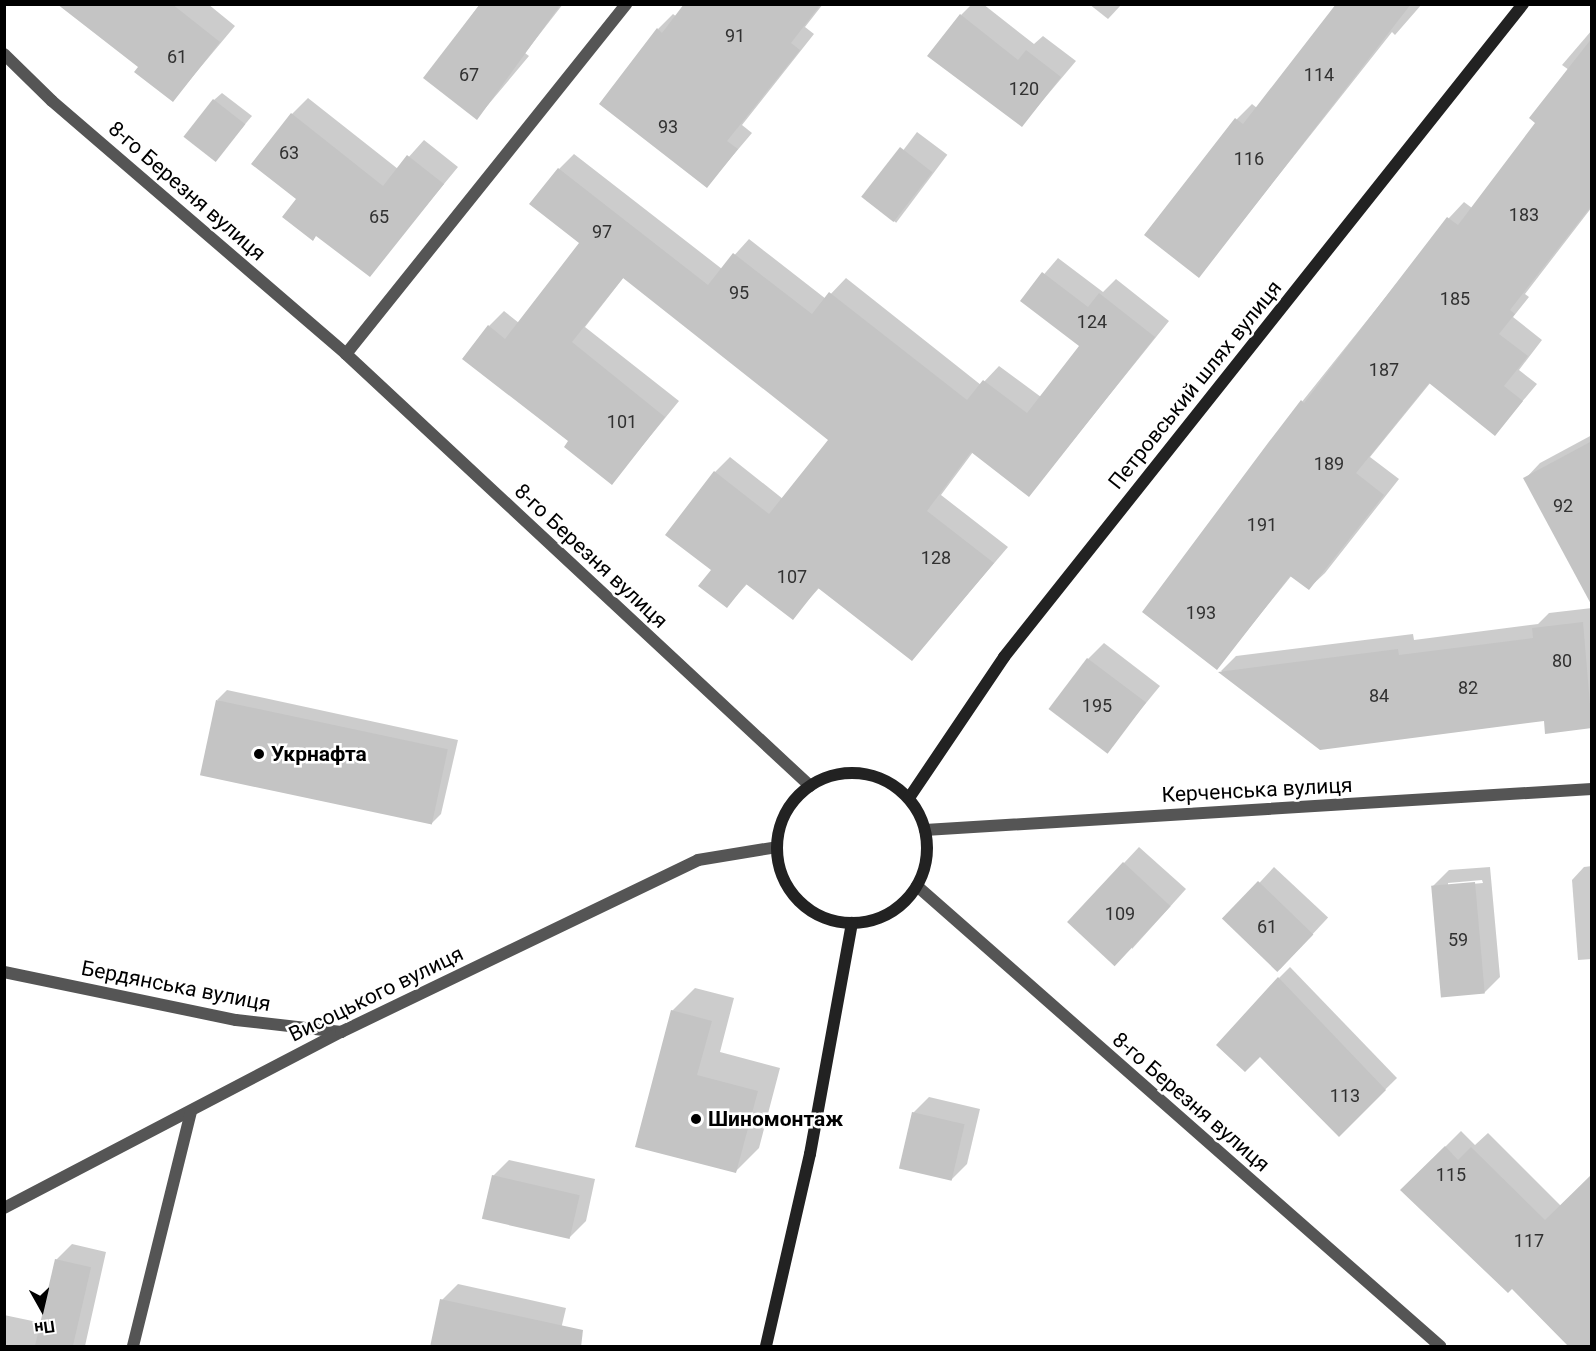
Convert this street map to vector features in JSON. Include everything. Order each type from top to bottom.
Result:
[{"type":"street","points":[[346,354],[626,4]]},
{"type":"street","name":"Петровський шлях вулиця","points":[[909,798],[1004,657],[1523,4]]},
{"type":"street","name":"8-го Березня вулиця","points":[[4,54],[52,101],[346,354],[810,786]]},
{"type":"street","points":[[854,773],[891,783],[909,798],[925,830],[927,849],[917,886],[889,914],[852,923],[831,920],[798,900],[779,866],[777,847],[788,809],[810,786],[834,775],[854,773]]},
{"type":"street","name":"Керченська вулиця","points":[[925,830],[1592,789]]},
{"type":"street","name":"Висоцького вулиця","points":[[4,1208],[341,1032],[698,860],[777,847]]},
{"type":"street","name":"8-го Березня вулиця","points":[[917,886],[1440,1347]]},
{"type":"street","points":[[766,1347],[810,1154],[852,923]]},
{"type":"street","name":"Бердянська вулиця","points":[[4,972],[236,1020],[341,1032]]},
{"type":"street","points":[[133,1347],[191,1111]]},
{"type":"building","points":[[57,4],[172,4],[220,42],[173,102],[134,72],[138,67]]},
{"type":"building","points":[[480,4],[561,4],[477,120],[423,78]]},
{"type":"building","points":[[684,4],[821,4],[791,43],[800,50],[727,141],[738,149],[707,188],[599,104],[657,28],[662,33]]},
{"type":"building","points":[[1336,4],[1411,4],[1199,278],[1144,235],[1235,118],[1243,124]]},
{"type":"building","points":[[960,14],[1018,60],[1026,50],[1061,77],[1022,127],[927,56]]},
{"type":"building","points":[[1592,38],[1592,205],[1510,310],[1515,314],[1499,334],[1528,356],[1504,386],[1523,401],[1495,436],[1429,383],[1356,473],[1384,495],[1309,590],[1290,576],[1217,670],[1142,612],[1301,400],[1304,403],[1447,217],[1458,225],[1535,123],[1529,118]]},
{"type":"building","points":[[213,99],[245,124],[216,162],[183,137]]},
{"type":"building","points":[[291,113],[383,186],[407,155],[444,184],[370,277],[316,236],[313,241],[282,217],[296,199],[251,164]]},
{"type":"building","points":[[900,147],[932,172],[894,222],[861,197]]},
{"type":"building","points":[[558,168],[708,285],[733,253],[812,314],[829,292],[967,400],[983,380],[1027,413],[1079,346],[1020,301],[1042,272],[1088,307],[1099,293],[1155,337],[1029,497],[971,452],[927,511],[994,563],[912,661],[818,588],[793,620],[746,584],[727,608],[698,586],[711,570],[665,535],[714,471],[769,514],[828,440],[623,278],[572,342],[665,417],[612,485],[564,447],[568,441],[462,359],[488,325],[505,339],[579,243],[529,204]]},
{"type":"building","points":[[1592,441],[1592,606],[1523,478]]},
{"type":"building","points":[[1583,622],[1592,728],[1545,734],[1544,721],[1320,750],[1218,672],[1398,649],[1399,655],[1533,638],[1532,628]]},
{"type":"building","points":[[1087,658],[1146,703],[1108,754],[1048,709]]},
{"type":"building","points":[[216,700],[448,749],[432,825],[200,775]]},
{"type":"building","points":[[1123,862],[1171,906],[1115,966],[1067,922]]},
{"type":"building","points":[[1258,881],[1313,934],[1277,972],[1222,918]]},
{"type":"building","points":[[1475,882],[1485,994],[1441,997],[1431,886]]},
{"type":"building","points":[[1278,977],[1386,1090],[1339,1137],[1260,1057],[1245,1072],[1216,1045]]},
{"type":"building","name":"Шиномонтаж","points":[[671,1010],[712,1021],[697,1075],[758,1091],[736,1173],[635,1147]]},
{"type":"building","points":[[912,1112],[965,1124],[952,1181],[899,1169]]},
{"type":"building","points":[[1445,1146],[1458,1160],[1471,1147],[1545,1220],[1592,1174],[1592,1347],[1569,1347],[1512,1289],[1508,1293],[1400,1190]]},
{"type":"building","points":[[492,1175],[580,1195],[570,1239],[482,1219]]},
{"type":"building","points":[[55,1259],[91,1267],[73,1346],[35,1346]]},
{"type":"building","points":[[440,1299],[583,1330],[581,1347],[430,1347]]},
{"type":"place","name":"Укрнафта","points":[[259,754]]},
{"type":"place","name":"Шиномонтаж","points":[[696,1119]]}]
